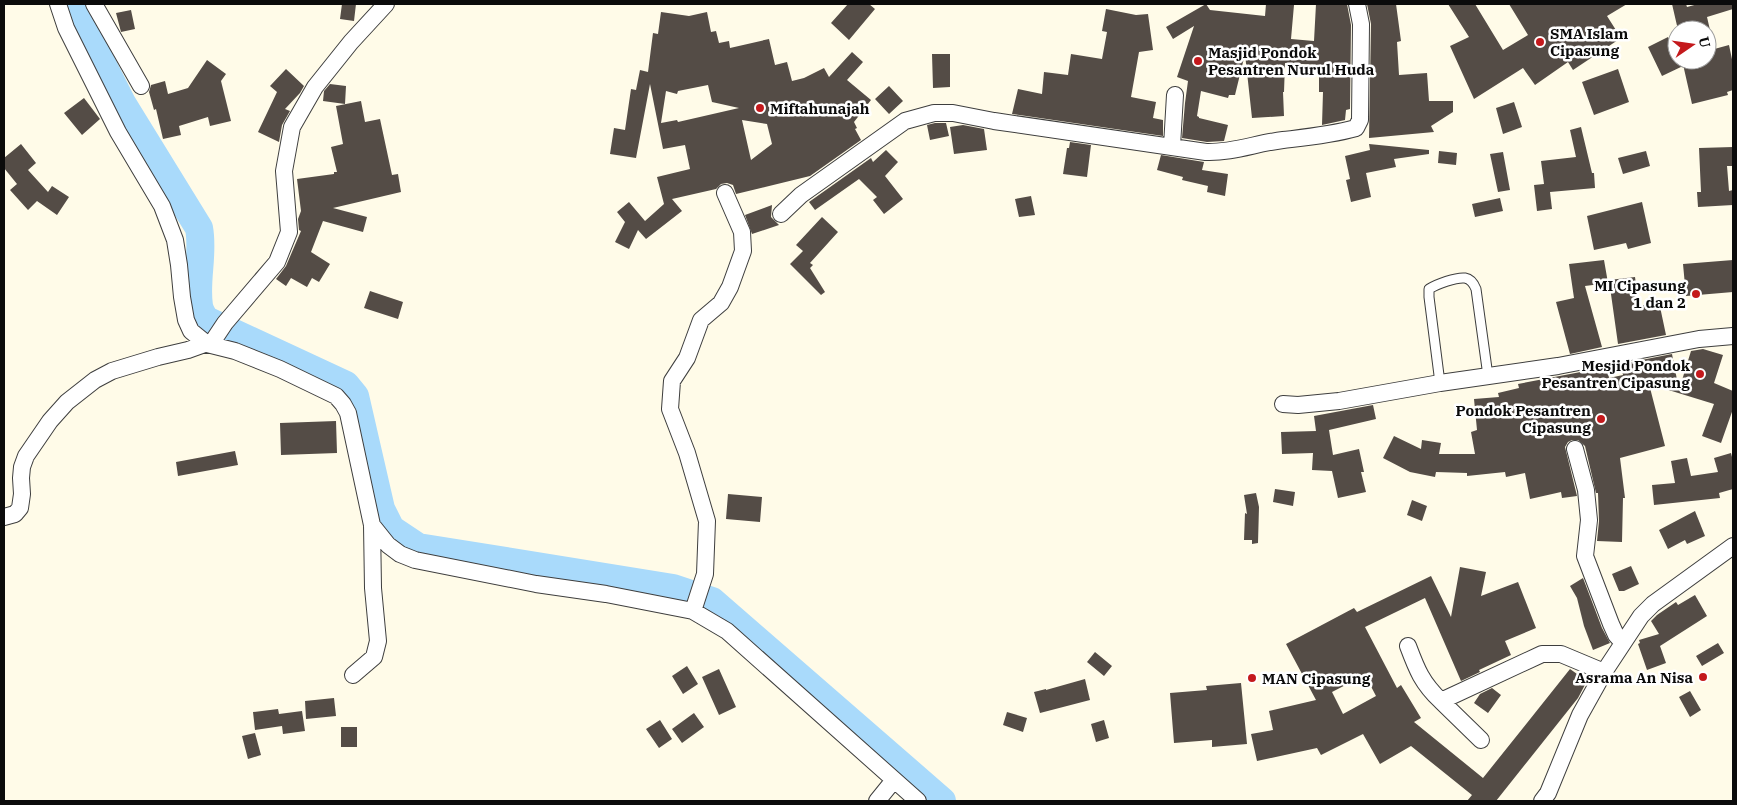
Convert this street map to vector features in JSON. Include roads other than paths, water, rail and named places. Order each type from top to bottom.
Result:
[{"type":"street","points":[[58,4],[66,28],[118,132],[162,206],[175,240],[186,320],[191,331],[211,342],[280,369],[336,396],[348,413],[372,525],[373,588],[378,641],[374,657],[353,675]]},
{"type":"street","points":[[94,4],[141,86]]},
{"type":"street","points":[[4,516],[14,514],[20,508],[21,473],[26,456],[50,420],[67,402],[95,380],[112,371],[211,342],[276,262],[289,232],[284,171],[292,127],[315,87],[351,42],[386,4]]},
{"type":"street","points":[[781,214],[801,195],[905,121],[934,113],[953,113],[994,121],[1218,152],[1283,140],[1306,139],[1356,128],[1360,120],[1361,24],[1358,4]]},
{"type":"street","points":[[1172,146],[1175,95]]},
{"type":"street","points":[[694,608],[705,574],[707,521],[687,453],[670,409],[672,381],[687,358],[700,320],[722,303],[743,251],[742,232],[725,193]]},
{"type":"street","points":[[1283,404],[1298,405],[1339,401],[1440,383],[1558,366],[1699,339],[1733,336]]},
{"type":"street","points":[[1575,449],[1585,483],[1589,520],[1585,556],[1611,624],[1616,635],[1623,643]]},
{"type":"street","points":[[372,525],[388,545],[400,554],[415,560],[536,584],[694,608],[727,631],[918,801]]},
{"type":"street","points":[[1542,801],[1548,793],[1580,715],[1604,672],[1641,616],[1652,604],[1733,546]]},
{"type":"street","points":[[1408,646],[1418,672],[1428,688],[1482,740]]},
{"type":"street","points":[[1441,701],[1542,654],[1561,654],[1604,672]]},
{"type":"street","points":[[877,801],[894,780]]},
{"type":"lane","points":[[1440,383],[1428,297],[1429,289],[1438,284],[1464,278],[1471,281],[1476,289],[1488,376]]},
{"type":"waterway","points":[[72,4],[122,103],[199,228],[201,248],[198,296],[200,310],[206,320],[346,385],[355,396],[381,509],[391,529],[418,547],[673,588],[712,601],[942,801]]},
{"type":"place","name":"SMA Islam Cipasung","points":[[1540,42]]},
{"type":"place","name":"Masjid Pondok Pesantren Nurul Huda","points":[[1198,61]]},
{"type":"place","name":"Miftahunajah","points":[[760,108]]},
{"type":"place","name":"MI Cipasung 1 dan 2","points":[[1696,294]]},
{"type":"place","name":"Mesjid Pondok Pesantren Cipasung","points":[[1700,374]]},
{"type":"place","name":"Pondok Pesantren Cipasung","points":[[1601,419]]},
{"type":"place","name":"Asrama An Nisa","points":[[1703,677]]},
{"type":"place","name":"MAN Cipasung","points":[[1252,678]]}]
